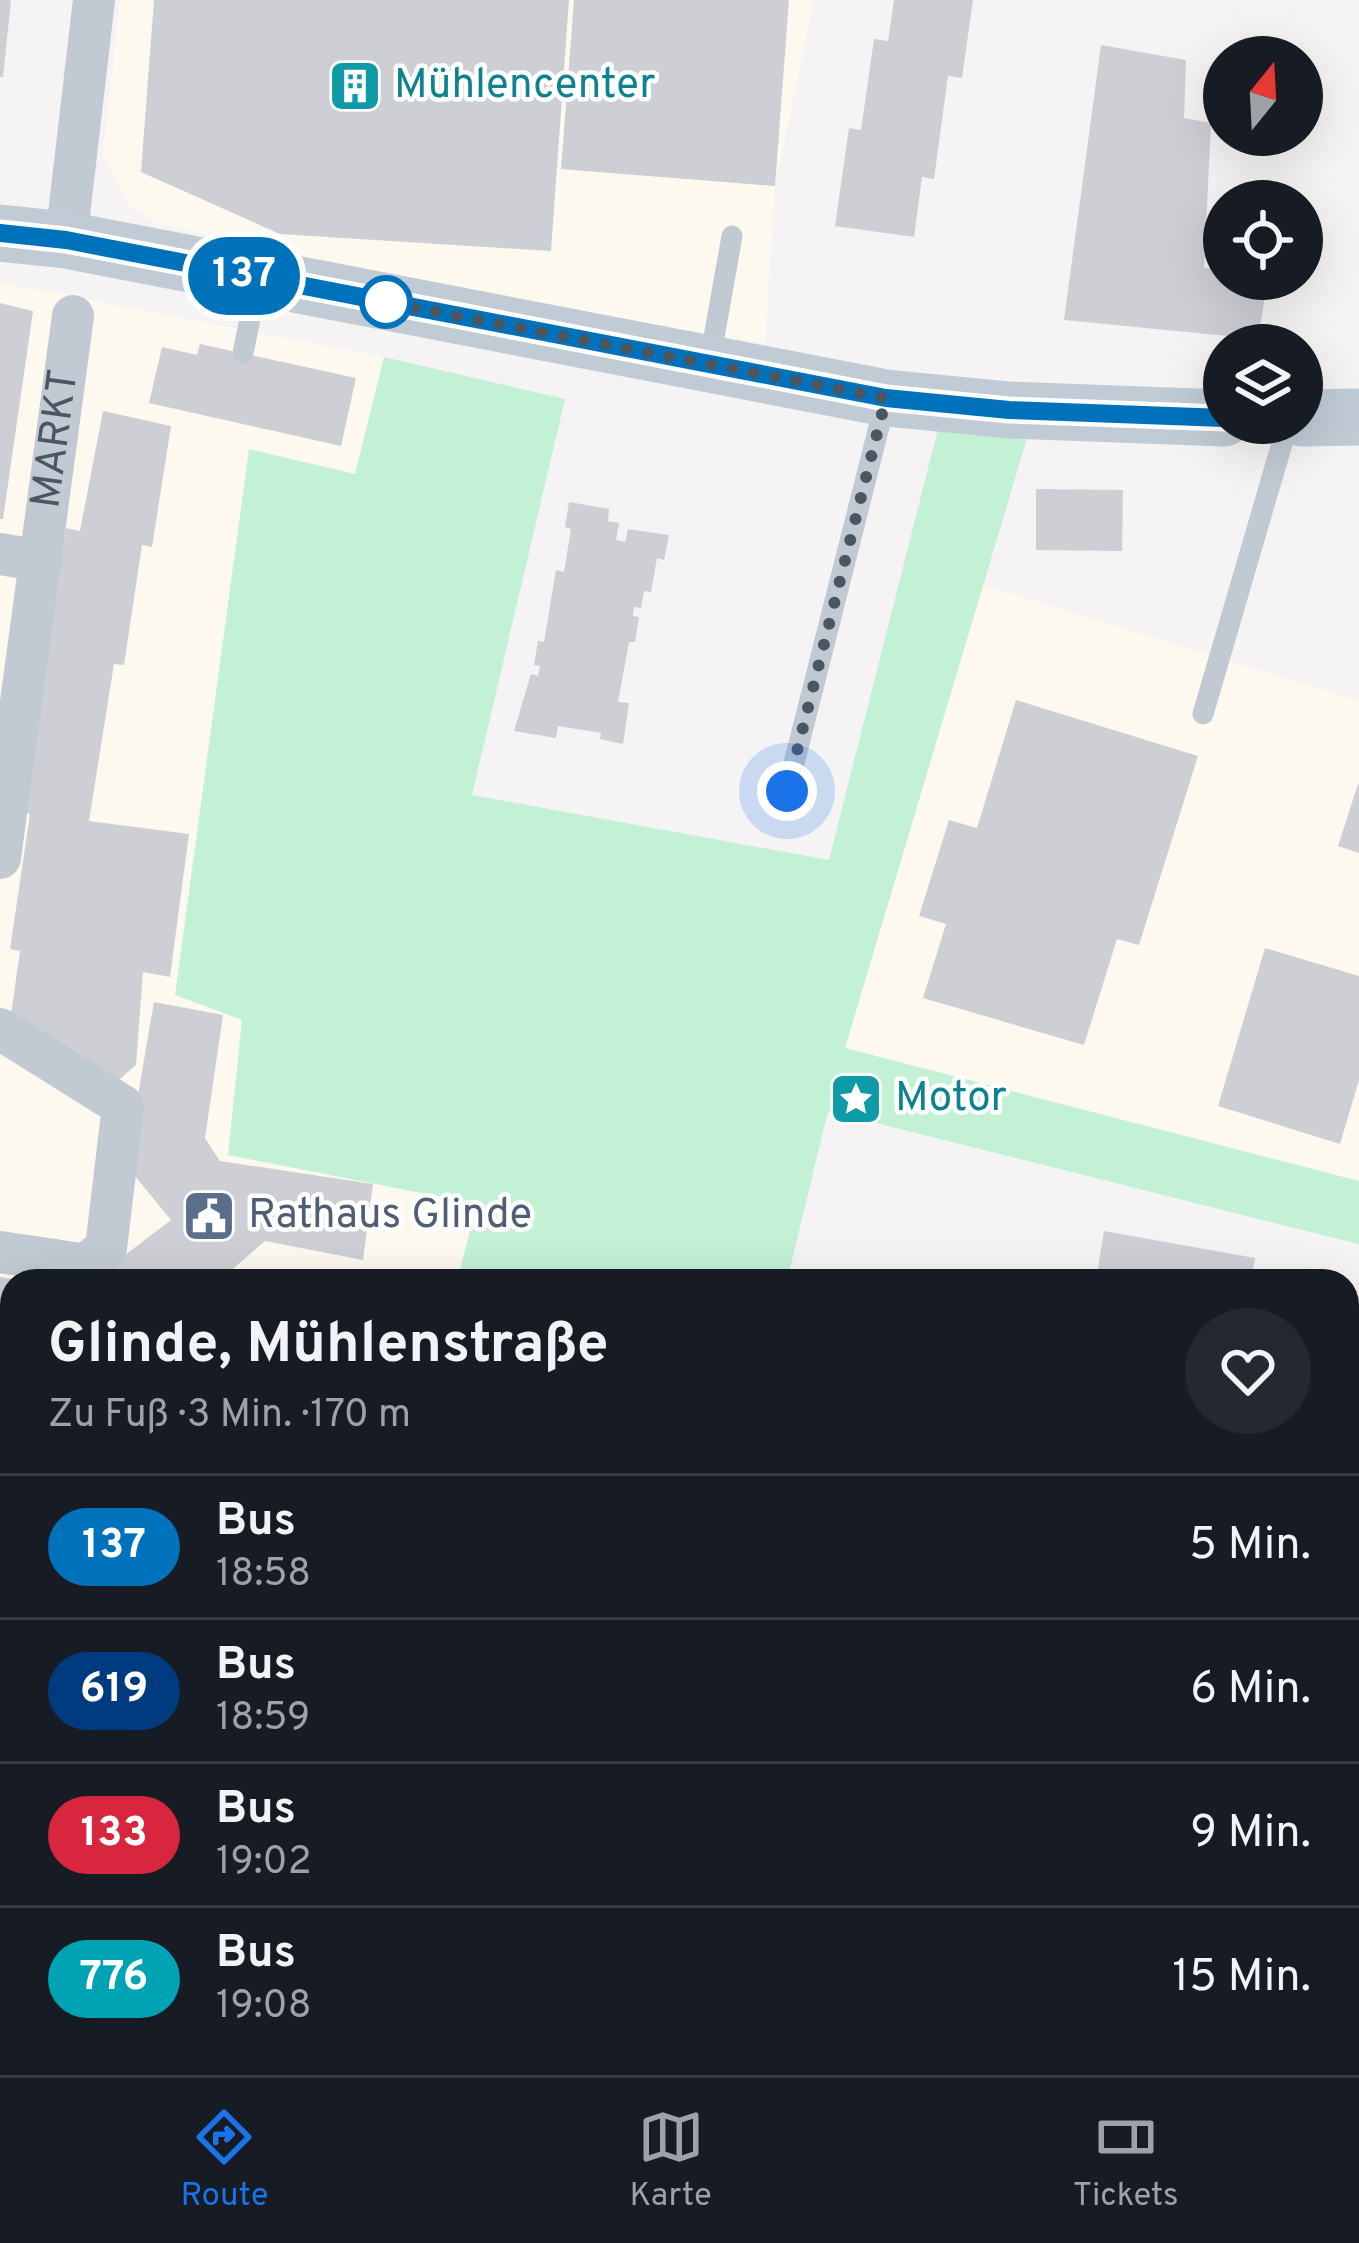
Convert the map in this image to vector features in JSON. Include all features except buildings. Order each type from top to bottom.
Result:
[{"type":"main road","points":[[0,233],[66,240],[709,368],[886,398],[1009,410],[1203,417]]},
{"type":"main road","points":[[1323,418],[1359,417]]},
{"type":"street","points":[[66,240],[94,0]]},
{"type":"street","name":"MARKT","points":[[0,857],[21,557],[73,316]]},
{"type":"street","points":[[0,1029],[123,1106],[106,1248],[85,1265],[59,1269]]},
{"type":"street","points":[[0,1252],[49,1269]]},
{"type":"lane","points":[[709,368],[731,236]]},
{"type":"lane","points":[[243,353],[258,279]]},
{"type":"lane","points":[[787,791],[886,398]]},
{"type":"lane","points":[[1204,714],[1282,444]]},
{"type":"shaded area","points":[[120,0],[814,0],[775,186],[765,344],[403,279],[158,224],[127,204],[103,156]]},
{"type":"shaded area","points":[[0,283],[384,357],[355,475],[248,450],[242,1019],[229,1155],[477,1204],[460,1269],[0,1269]]},
{"type":"shaded area","points":[[980,584],[1359,701],[1359,1181],[844,1048]]},
{"type":"green space","points":[[384,357],[565,399],[472,795],[829,860],[943,409],[1034,415],[845,1048],[1359,1181],[1359,1244],[828,1111],[790,1269],[460,1269],[477,1204],[228,1155],[242,1020],[175,995],[249,449],[355,474]]},
{"type":"bus line","name":"137","points":[[0,233],[66,240],[741,374],[886,398],[1009,410],[1203,418]]},
{"type":"place","name":"Mühlencenter","points":[[355,86]]},
{"type":"place","name":"Motor","points":[[856,1099]]},
{"type":"place","name":"Rathaus Glinde","points":[[209,1216]]},
{"type":"route","points":[[386,302],[379,301],[886,398],[787,791]]}]
